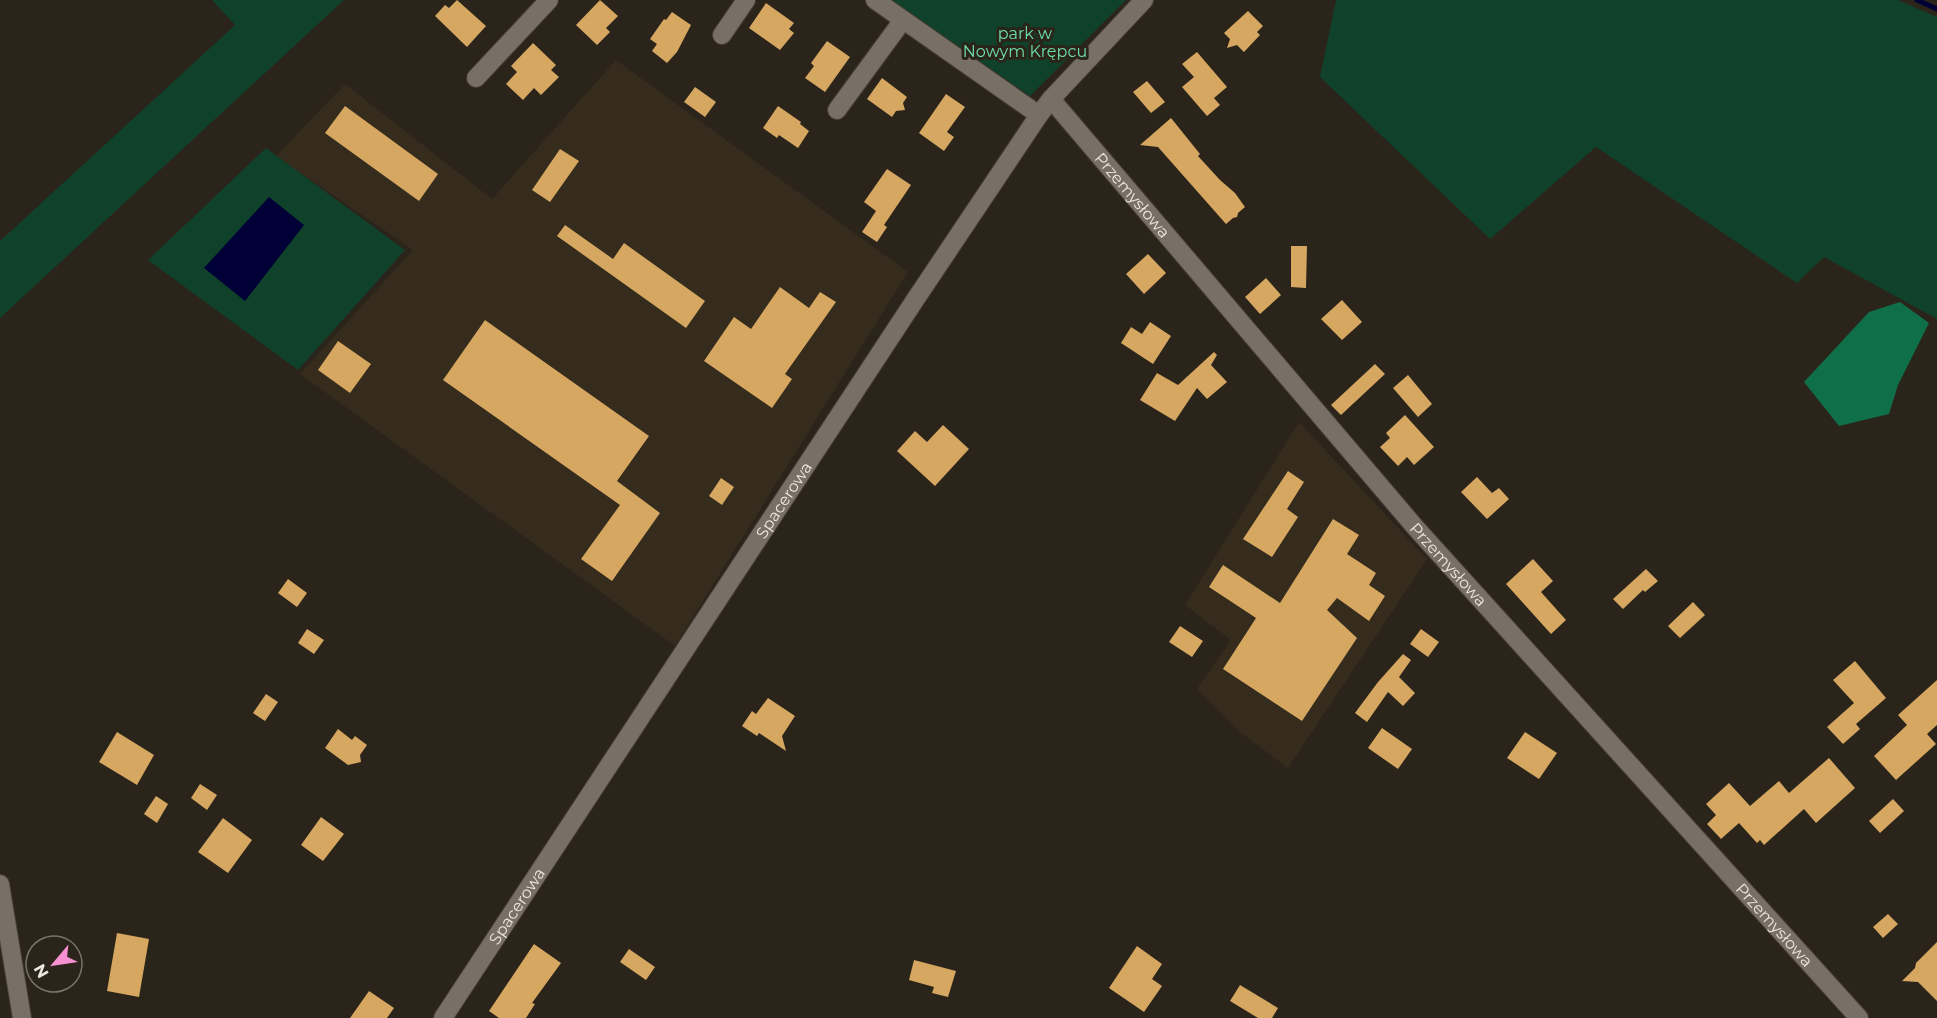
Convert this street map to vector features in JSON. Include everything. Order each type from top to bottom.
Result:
[{"type":"street","points":[[476,78],[549,0]]},
{"type":"street","points":[[722,35],[746,0]]},
{"type":"street","points":[[875,0],[1039,115]]},
{"type":"street","name":"Spacerowa","points":[[443,1018],[908,310],[1039,115],[1051,99],[1144,0]]},
{"type":"street","points":[[837,110],[903,20]]},
{"type":"street","name":"Przemysłowa","points":[[1051,99],[1415,528],[1859,1018]]},
{"type":"street","points":[[0,884],[22,1018]]},
{"type":"shaded area","points":[[616,60],[908,272],[675,646],[300,374],[413,250],[276,156],[345,84],[492,199]]},
{"type":"shaded area","points":[[269,197],[304,225],[245,301],[204,268]]},
{"type":"shaded area","points":[[1299,422],[1427,559],[1288,768],[1240,732],[1197,689],[1231,640],[1185,605]]},
{"type":"green space","points":[[212,0],[344,0],[0,318],[0,241],[235,25]]},
{"type":"green space","name":"park w Nowym Krępcu","points":[[892,0],[1126,0],[1030,96]]},
{"type":"green space","points":[[1336,0],[1898,0],[1937,17],[1937,319],[1824,257],[1797,283],[1596,147],[1490,239],[1320,77]]},
{"type":"green space","points":[[266,148],[405,250],[298,370],[148,260]]},
{"type":"green space","points":[[1900,302],[1929,323],[1898,385],[1889,414],[1839,426],[1804,382],[1869,312]]},
{"type":"building","points":[[457,0],[486,26],[467,47],[435,16],[445,5],[449,8]]},
{"type":"building","points":[[600,0],[618,16],[606,28],[610,32],[597,45],[576,25]]},
{"type":"building","points":[[766,3],[794,23],[789,29],[794,33],[780,50],[749,28]]},
{"type":"building","points":[[1248,11],[1263,26],[1257,32],[1260,35],[1244,52],[1237,45],[1227,48],[1230,39],[1224,33]]},
{"type":"building","points":[[672,12],[691,25],[677,52],[667,63],[652,51],[657,44],[650,39]]},
{"type":"building","points":[[827,41],[850,57],[825,92],[805,78],[814,66],[811,63]]},
{"type":"building","points":[[533,43],[556,65],[551,70],[559,77],[541,95],[534,88],[523,100],[506,84],[517,72],[511,66]]},
{"type":"building","points":[[1197,52],[1227,87],[1214,98],[1220,105],[1207,116],[1182,87],[1194,77],[1182,64]]},
{"type":"building","points":[[882,78],[907,97],[903,103],[905,110],[896,111],[892,117],[867,99]]},
{"type":"building","points":[[1147,81],[1165,102],[1151,113],[1133,92]]},
{"type":"building","points":[[695,87],[716,102],[705,117],[684,102]]},
{"type":"building","points":[[946,94],[965,107],[947,132],[954,137],[944,151],[919,133]]},
{"type":"building","points":[[345,106],[438,174],[419,201],[325,133]]},
{"type":"building","points":[[778,106],[801,122],[800,124],[809,131],[798,148],[779,135],[777,138],[763,128]]},
{"type":"building","points":[[1171,118],[1200,154],[1198,156],[1235,193],[1245,207],[1237,217],[1226,224],[1158,147],[1140,145]]},
{"type":"building","points":[[560,149],[579,161],[550,202],[532,190]]},
{"type":"building","points":[[887,169],[911,185],[884,225],[887,227],[877,242],[862,232],[876,211],[864,202]]},
{"type":"building","points":[[565,225],[613,259],[624,243],[705,301],[686,328],[557,236]]},
{"type":"building","points":[[1291,246],[1307,246],[1306,288],[1291,287]]},
{"type":"building","points":[[1148,254],[1166,273],[1144,294],[1126,274]]},
{"type":"building","points":[[1266,278],[1281,295],[1260,314],[1245,297]]},
{"type":"building","points":[[780,287],[809,308],[820,292],[836,302],[785,374],[792,379],[772,408],[704,361],[734,317],[751,329]]},
{"type":"building","points":[[1342,300],[1362,322],[1342,340],[1321,319]]},
{"type":"building","points":[[485,320],[649,436],[617,481],[660,513],[612,581],[581,559],[620,505],[443,380]]},
{"type":"building","points":[[1150,322],[1171,336],[1153,364],[1121,343],[1131,327],[1142,334]]},
{"type":"building","points":[[338,341],[371,364],[350,393],[318,370]]},
{"type":"building","points":[[1214,352],[1217,355],[1211,365],[1227,382],[1207,399],[1197,388],[1175,421],[1140,400],[1157,373],[1178,385]]},
{"type":"building","points":[[1375,364],[1385,374],[1341,415],[1331,405]]},
{"type":"building","points":[[1408,375],[1432,404],[1418,417],[1393,388]]},
{"type":"building","points":[[1405,415],[1434,447],[1414,465],[1407,457],[1398,466],[1380,447],[1390,438],[1386,433]]},
{"type":"building","points":[[943,425],[969,449],[935,486],[897,451],[915,431],[927,442]]},
{"type":"building","points":[[1288,471],[1304,482],[1287,509],[1298,517],[1272,557],[1243,539]]},
{"type":"building","points":[[1477,477],[1492,493],[1499,488],[1509,499],[1487,519],[1461,492]]},
{"type":"building","points":[[721,478],[734,487],[722,505],[709,496]]},
{"type":"building","points":[[1333,519],[1359,535],[1347,554],[1376,573],[1369,585],[1385,596],[1369,621],[1337,598],[1327,610],[1357,638],[1302,721],[1223,669],[1256,618],[1209,587],[1223,565],[1280,603]]},
{"type":"building","points":[[1533,559],[1553,581],[1541,592],[1566,620],[1551,634],[1506,584]]},
{"type":"building","points":[[1646,569],[1658,581],[1645,592],[1643,590],[1623,609],[1613,599]]},
{"type":"building","points":[[288,579],[307,593],[297,607],[278,593]]},
{"type":"building","points":[[1693,602],[1705,615],[1680,638],[1668,626]]},
{"type":"building","points":[[1180,626],[1203,641],[1192,657],[1169,642]]},
{"type":"building","points":[[307,629],[324,640],[314,654],[298,643]]},
{"type":"building","points":[[1421,629],[1439,642],[1428,657],[1410,644]]},
{"type":"building","points":[[1403,654],[1411,660],[1399,677],[1415,693],[1403,706],[1388,692],[1367,722],[1355,713]]},
{"type":"building","points":[[1855,661],[1886,698],[1856,724],[1860,729],[1843,744],[1827,727],[1854,703],[1833,680]]},
{"type":"building","points":[[1937,680],[1937,725],[1927,734],[1936,744],[1896,780],[1874,756],[1907,725],[1898,715]]},
{"type":"building","points":[[266,694],[278,702],[265,721],[253,713]]},
{"type":"building","points":[[768,698],[795,716],[782,736],[786,751],[759,733],[757,736],[742,726],[752,711],[756,714]]},
{"type":"building","points":[[1382,728],[1412,749],[1398,769],[1368,748]]},
{"type":"building","points":[[338,729],[352,740],[355,736],[367,745],[360,755],[361,762],[348,765],[325,748]]},
{"type":"building","points":[[117,732],[154,755],[137,785],[99,762]]},
{"type":"building","points":[[1525,732],[1557,753],[1539,779],[1507,758]]},
{"type":"building","points":[[1829,758],[1855,788],[1816,823],[1804,809],[1764,845],[1760,840],[1757,843],[1739,823],[1721,839],[1707,824],[1716,815],[1706,804],[1729,783],[1750,806],[1779,781],[1789,793]]},
{"type":"building","points":[[200,784],[217,795],[207,810],[191,798]]},
{"type":"building","points":[[156,796],[168,804],[157,823],[144,814]]},
{"type":"building","points":[[1893,799],[1904,811],[1880,833],[1869,821]]},
{"type":"building","points":[[321,817],[344,834],[323,861],[301,845]]},
{"type":"building","points":[[223,818],[252,840],[228,873],[198,852]]},
{"type":"building","points":[[1888,914],[1898,924],[1883,938],[1873,927]]},
{"type":"building","points":[[117,933],[149,939],[139,997],[107,991]]},
{"type":"building","points":[[1937,942],[1937,1001],[1918,982],[1902,981]]},
{"type":"building","points":[[534,944],[561,963],[532,1003],[535,1004],[526,1018],[499,1018],[489,1011]]},
{"type":"building","points":[[1137,946],[1162,964],[1152,979],[1162,986],[1144,1012],[1109,988]]},
{"type":"building","points":[[629,949],[655,967],[646,980],[620,962]]},
{"type":"building","points":[[914,960],[956,971],[948,997],[932,993],[934,987],[909,980]]},
{"type":"building","points":[[1240,985],[1278,1008],[1272,1018],[1258,1018],[1230,1001]]},
{"type":"building","points":[[369,991],[394,1008],[387,1018],[350,1018]]},
{"type":"waterway","points":[[1917,0],[1937,9]]}]
